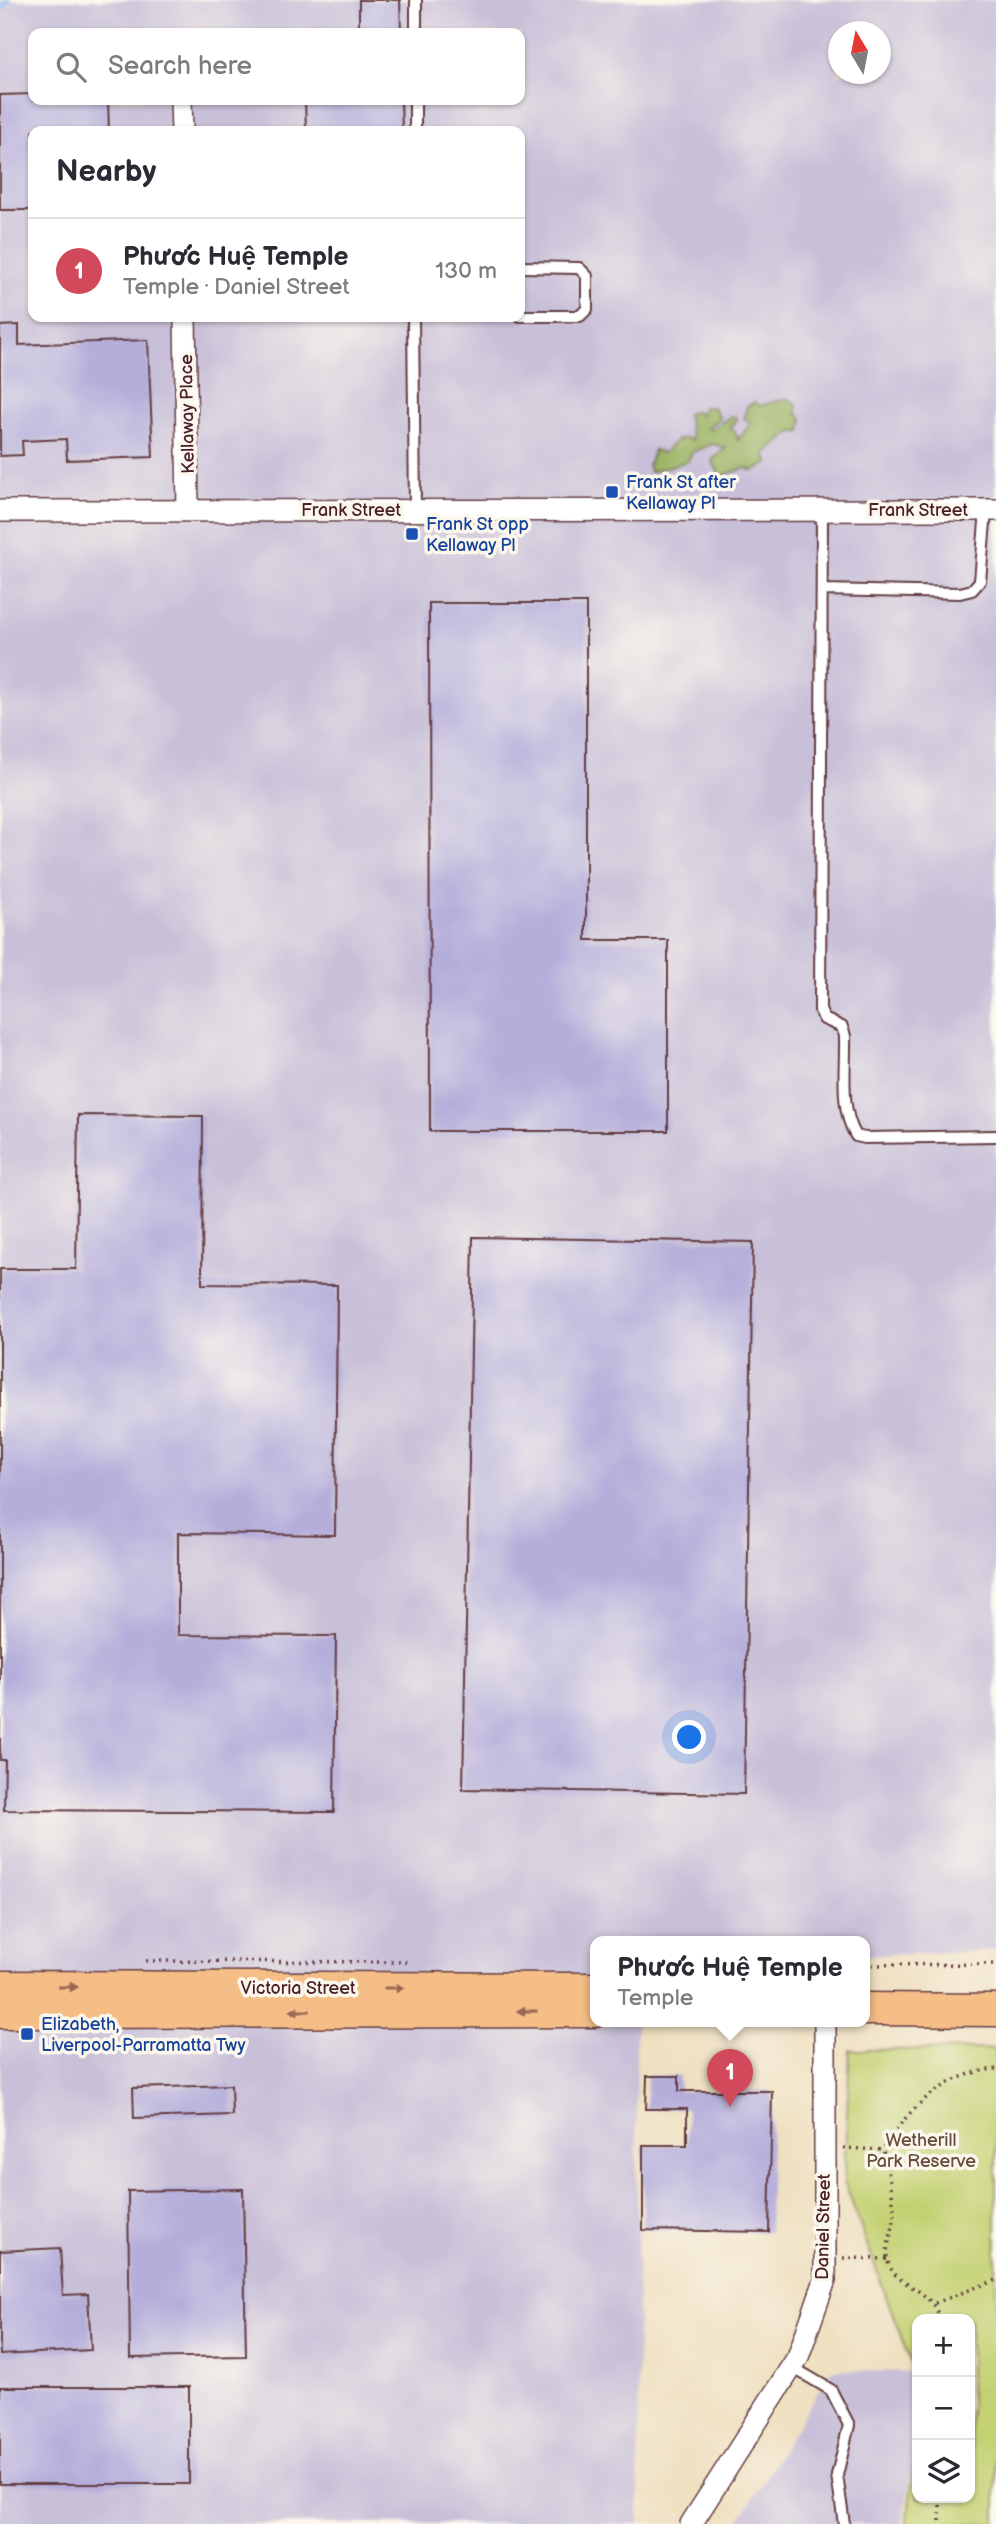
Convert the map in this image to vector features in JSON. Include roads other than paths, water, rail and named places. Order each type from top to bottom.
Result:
[{"type":"main road","name":"Victoria Street","points":[[0,1987],[590,1989]]},
{"type":"main road","points":[[870,1989],[996,1990]]},
{"type":"main road","points":[[870,2009],[996,2010]]},
{"type":"main road","name":"Victoria Street","points":[[0,2012],[590,2011]]},
{"type":"street","points":[[181,105],[181,126]]},
{"type":"street","name":"Kellaway Place","points":[[185,322],[188,511]]},
{"type":"street","name":"Frank Street","points":[[0,511],[991,510]]},
{"type":"street","name":"Daniel Street","points":[[691,2524],[792,2367],[825,2280],[825,2027]]},
{"type":"lane","points":[[416,0],[416,28]]},
{"type":"lane","points":[[415,105],[415,126]]},
{"type":"lane","points":[[525,267],[579,268],[587,276],[587,309],[579,316],[525,316]]},
{"type":"lane","points":[[414,322],[415,510]]},
{"type":"lane","points":[[822,510],[820,1010],[824,1019],[842,1027],[845,1036],[846,1105],[850,1127],[856,1136],[865,1138],[996,1136]]},
{"type":"lane","points":[[823,590],[960,593],[972,590],[980,581],[991,510]]},
{"type":"lane","points":[[792,2367],[831,2390],[849,2425],[837,2475],[844,2524]]},
{"type":"waterway","points":[[0,10],[8,0]]},
{"type":"place","name":"Frank St after Kellaway Pl","points":[[612,492]]},
{"type":"place","name":"Frank St opp Kellaway Pl","points":[[412,534]]},
{"type":"place","name":"Elizabeth, Liverpool-Parramatta Twy","points":[[27,2034]]},
{"type":"place","name":"Phước Huệ Temple","points":[[730,2107]]},
{"type":"park label","name":"Wetherill Park Reserve","points":[[921,2150]]}]
